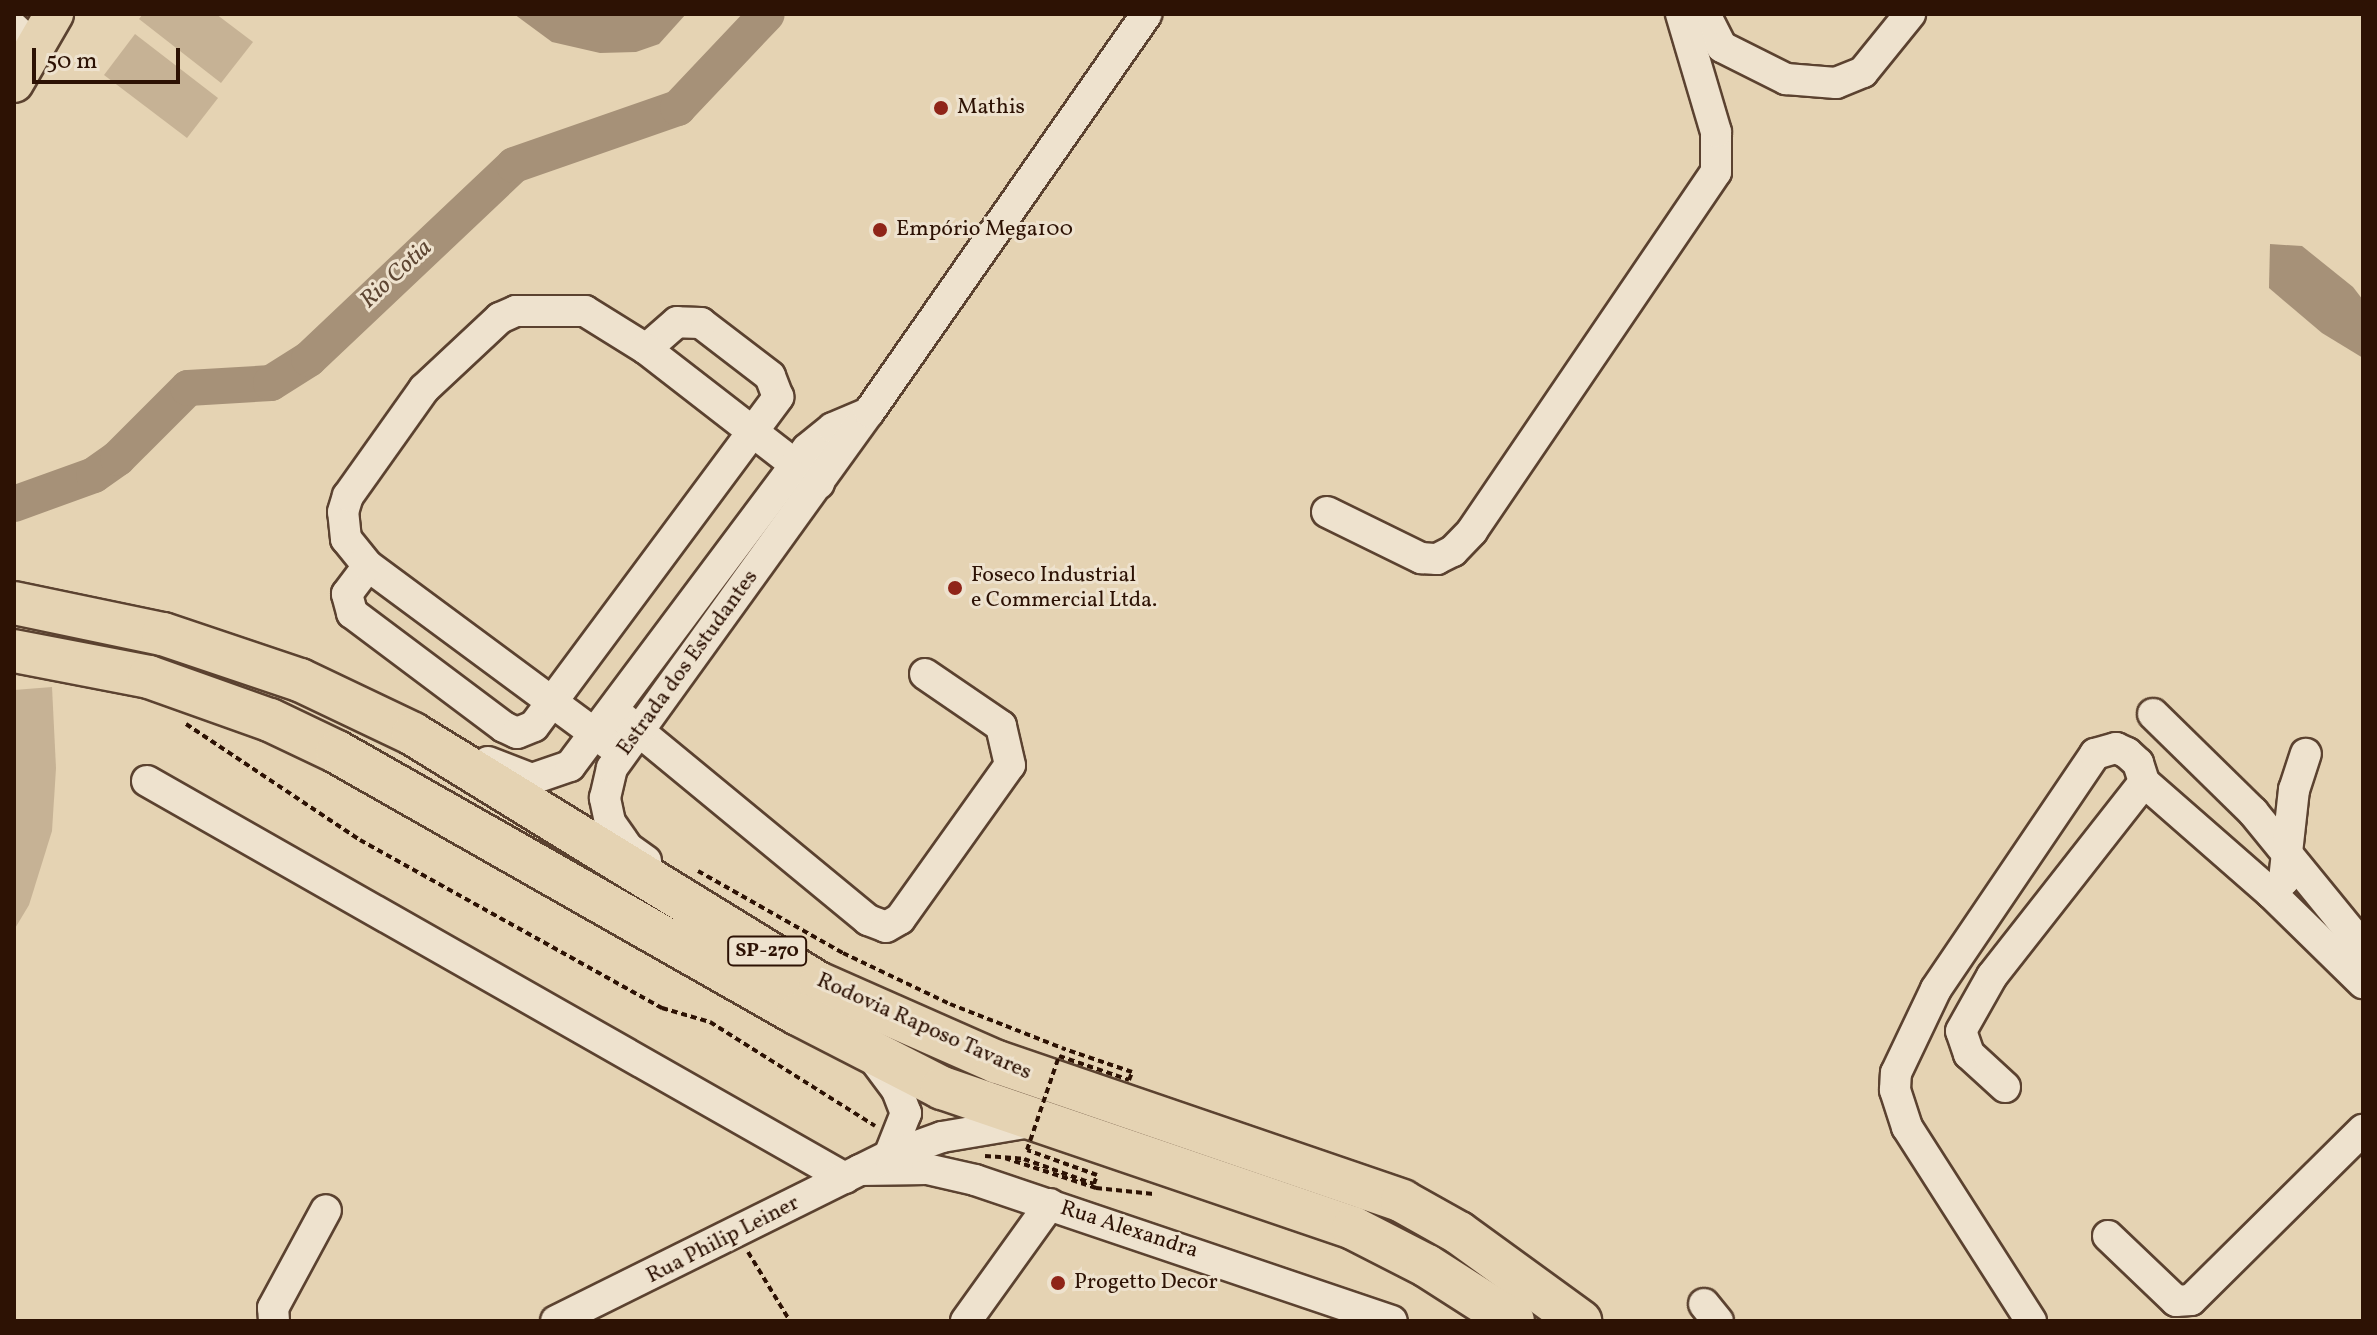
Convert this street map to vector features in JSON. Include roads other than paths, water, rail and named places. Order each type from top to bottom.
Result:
[{"type":"highway","name":"Rodovia Raposo Tavares","points":[[14,603],[163,634],[300,680],[413,734],[820,984],[997,1062],[1402,1201],[1471,1241],[1580,1321]]},
{"type":"highway","name":"Rodovia Raposo Tavares","points":[[14,651],[149,677],[270,720],[337,752],[867,1050],[942,1088],[1028,1141],[1353,1228],[1427,1266],[1513,1321]]},
{"type":"main road","points":[[20,58],[54,14]]},
{"type":"street","name":"Estrada dos Estudantes","points":[[820,984],[753,926],[628,848],[610,822],[605,798],[629,742],[819,483],[1147,14]]},
{"type":"street","points":[[1327,512],[1421,558],[1437,559],[1453,551],[1472,531],[1716,172],[1716,132],[1681,14]]},
{"type":"street","points":[[1705,14],[1722,47],[1786,79],[1836,83],[1863,72],[1910,14]]},
{"type":"street","points":[[819,483],[646,349],[585,311],[531,308],[500,318],[438,371],[348,496],[343,512],[346,539],[368,566],[596,735],[629,742],[868,920],[886,927],[900,919],[1010,765],[1001,726],[925,674]]},
{"type":"street","points":[[368,566],[347,594],[347,608],[492,717],[517,733],[527,731],[553,702],[754,434],[778,397],[770,376],[701,323],[688,320],[667,328],[646,349]]},
{"type":"street","name":"Estrada dos Estudantes","points":[[300,680],[379,709],[517,777],[560,773],[596,735],[794,465],[820,438],[869,412]]},
{"type":"street","points":[[654,567],[695,599]]},
{"type":"street","points":[[614,710],[629,742]]},
{"type":"street","points":[[2153,714],[2253,812],[2363,947]]},
{"type":"street","points":[[2031,1321],[1907,1127],[1895,1090],[1896,1073],[1936,989],[2095,754],[2116,748],[2127,753],[2138,763],[2144,782],[2271,893],[2363,983]]},
{"type":"street","points":[[2271,893],[2284,880],[2294,790],[2306,754]]},
{"type":"street","points":[[147,781],[852,1174]]},
{"type":"street","points":[[2005,1087],[1969,1054],[1961,1031],[1992,976],[2144,782]]},
{"type":"street","points":[[867,1050],[904,1103],[906,1113],[893,1148]]},
{"type":"street","points":[[2108,1236],[2176,1301],[2191,1300],[2363,1130]]},
{"type":"street","name":"Rua Philip Leiner","points":[[556,1321],[634,1285],[852,1174],[893,1148],[942,1137],[1028,1141]]},
{"type":"street","name":"Rua Alexandra","points":[[852,1174],[927,1169],[1050,1204],[1392,1321]]},
{"type":"street","points":[[966,1321],[1050,1204]]},
{"type":"street","points":[[274,1321],[273,1308],[326,1210]]},
{"type":"street","points":[[614,1321],[634,1285]]},
{"type":"waterway","name":"Rio Cotia","points":[[14,504],[94,475],[118,458],[188,388],[271,383],[309,359],[514,165],[678,108],[767,14]]},
{"type":"place","name":"Mathis","points":[[941,108]]},
{"type":"place","name":"Empório Mega100","points":[[880,230]]},
{"type":"place","name":"Foseco Industrial e Commercial Ltda.","points":[[955,588]]},
{"type":"place","name":"Progetto Decor","points":[[1058,1283]]}]
